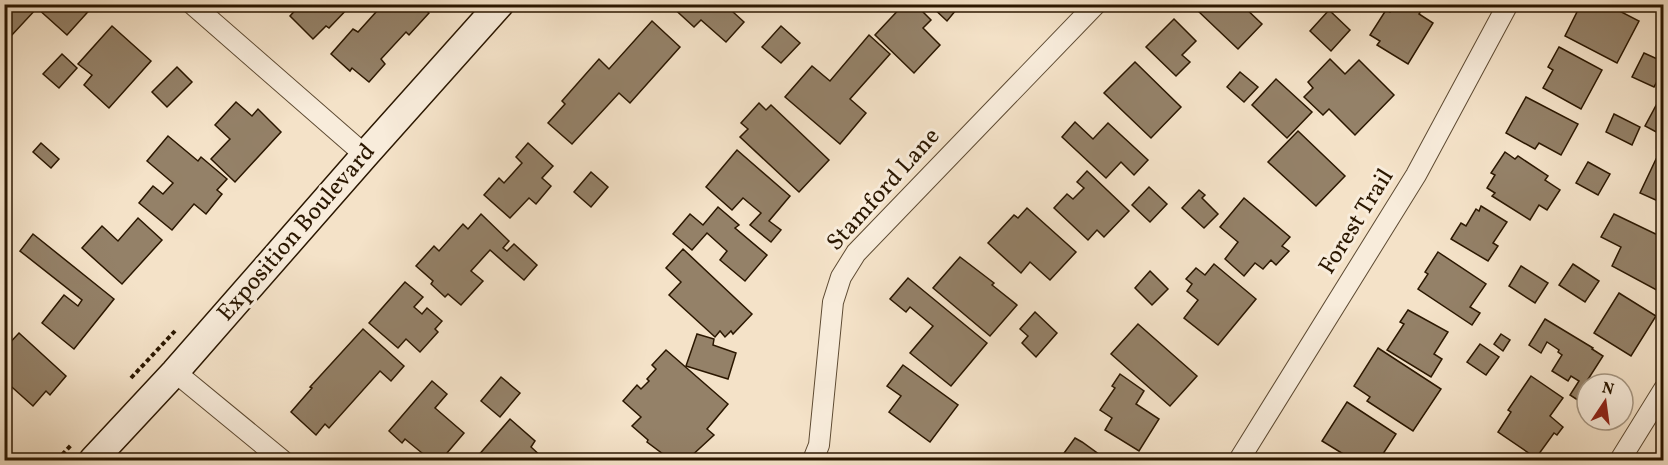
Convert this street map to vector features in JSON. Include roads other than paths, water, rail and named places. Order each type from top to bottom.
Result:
[{"type":"street","points":[[192,4],[365,155]]},
{"type":"street","name":"Exposition Boulevard","points":[[93,460],[175,372],[500,4]]},
{"type":"street","name":"Stamford Lane","points":[[813,460],[819,445],[833,303],[841,277],[856,253],[1096,4]]},
{"type":"street","name":"Forest Trail","points":[[1239,460],[1416,175],[1508,4]]},
{"type":"street","points":[[175,372],[282,460]]},
{"type":"street","points":[[1620,460],[1664,388]]}]
